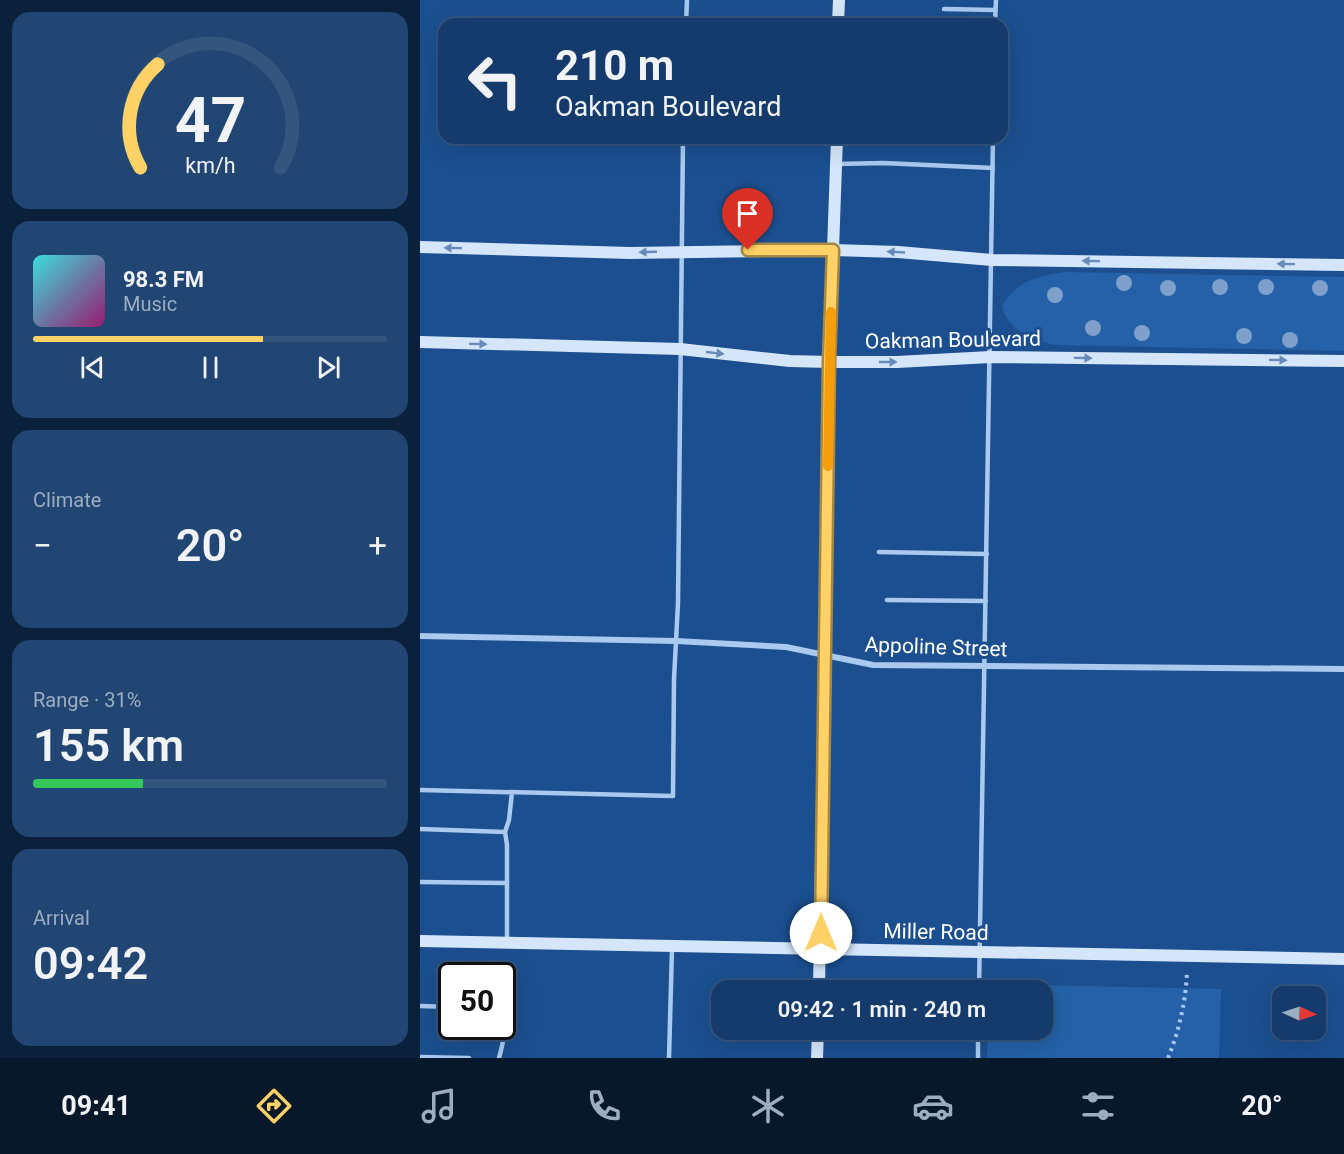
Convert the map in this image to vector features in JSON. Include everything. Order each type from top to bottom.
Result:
[{"type":"street","points":[[838,18],[839,0]]},
{"type":"street","points":[[819,980],[829,362],[837,144]]},
{"type":"street","points":[[420,247],[630,253],[833,250],[898,252],[992,260],[1344,265]]},
{"type":"street","name":"Oakman Boulevard","points":[[420,342],[680,349],[790,361],[829,362],[897,362],[990,357],[1344,361]]},
{"type":"street","name":"Appoline Street","points":[[420,636],[676,641],[786,647],[873,665],[1344,669]]},
{"type":"street","name":"Miller Road","points":[[420,941],[1344,959]]},
{"type":"street","points":[[817,1058],[818,1040]]},
{"type":"lane","points":[[686,18],[687,0]]},
{"type":"lane","points":[[995,18],[996,0]]},
{"type":"lane","points":[[944,9],[995,10]]},
{"type":"lane","points":[[420,790],[673,795],[683,144]]},
{"type":"lane","points":[[979,980],[993,144]]},
{"type":"lane","points":[[836,164],[883,163],[993,168]]},
{"type":"lane","points":[[879,552],[987,554]]},
{"type":"lane","points":[[887,600],[986,601]]},
{"type":"lane","points":[[507,943],[505,832],[509,820],[512,792]]},
{"type":"lane","points":[[420,829],[505,832]]},
{"type":"lane","points":[[420,882],[507,883]]},
{"type":"lane","points":[[669,1058],[672,946]]},
{"type":"lane","points":[[420,1006],[438,1007]]},
{"type":"lane","points":[[499,1058],[503,1040]]},
{"type":"lane","points":[[978,1040],[978,1058]]},
{"type":"lane","points":[[420,1057],[469,1058]]},
{"type":"path","points":[[1168,1058],[1175,1042],[1184,1005],[1187,977]]},
{"type":"shaded area","points":[[1065,272],[1344,277],[1344,351],[1055,345],[1029,337],[1009,322],[1002,306],[1014,291],[1037,278]]},
{"type":"shaded area","points":[[1053,985],[1221,989],[1219,1058],[987,1058],[988,1040],[1053,1040]]},
{"type":"slow traffic","points":[[828,466],[831,312]]},
{"type":"route","points":[[748,250],[833,250],[829,362],[821,933]]}]
